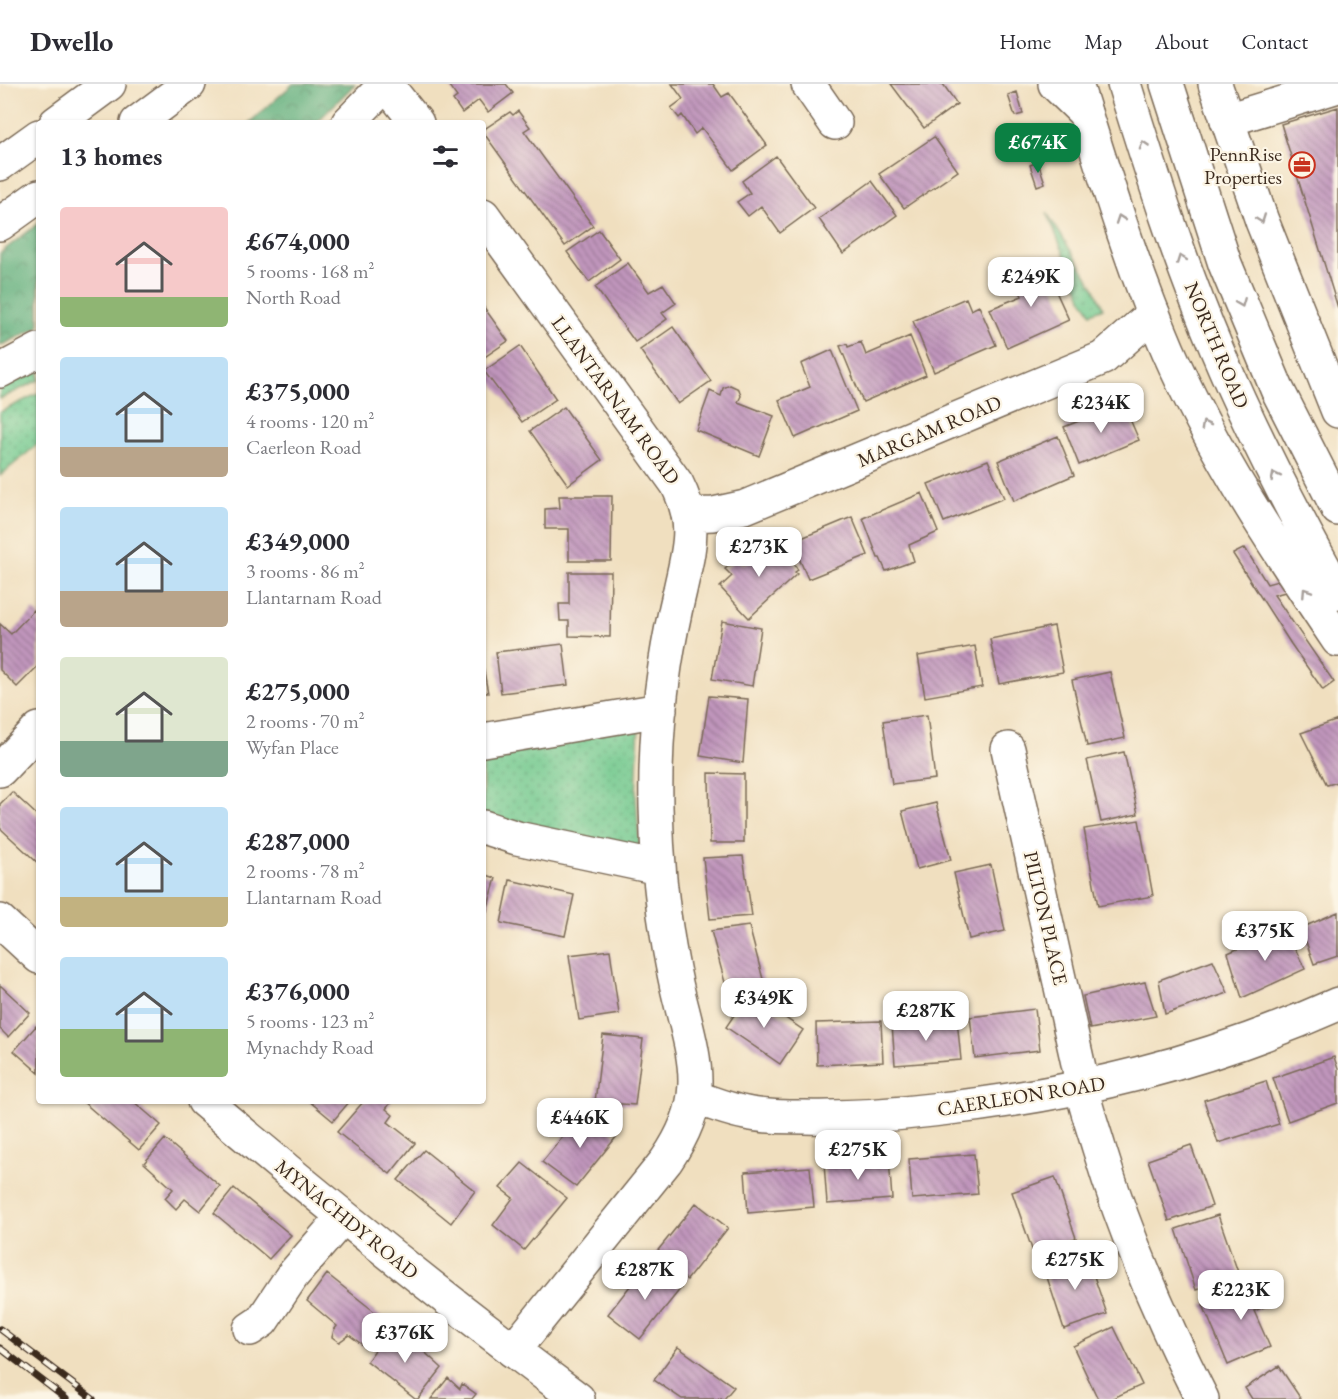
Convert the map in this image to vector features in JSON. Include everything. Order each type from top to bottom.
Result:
[{"type":"main road","points":[[60,120],[109,84]]},
{"type":"main road","points":[[141,120],[189,84]]},
{"type":"main road","points":[[351,120],[386,84],[415,120]]},
{"type":"main road","points":[[808,84],[835,123]]},
{"type":"main road","points":[[1055,84],[1081,99],[1133,259],[1153,314],[1178,371],[1215,443],[1282,556],[1338,640]]},
{"type":"main road","name":"NORTH ROAD","points":[[1124,84],[1178,249],[1217,350],[1267,460],[1338,593]]},
{"type":"main road","name":"NORTH ROAD","points":[[1167,84],[1225,264],[1277,389],[1338,508]]},
{"type":"main road","points":[[1215,84],[1266,231],[1338,411]]},
{"type":"main road","points":[[1227,120],[1338,86]]},
{"type":"main road","points":[[0,164],[36,138]]},
{"type":"main road","points":[[0,225],[36,198]]},
{"type":"main road","name":"LLANTARNAM ROAD","points":[[486,219],[677,484],[685,500],[690,535],[688,559],[673,622],[660,710],[656,807],[659,868],[669,949],[695,1062],[695,1097],[680,1141],[666,1161],[513,1351]]},
{"type":"main road","name":"MARGAM ROAD","points":[[688,514],[713,514],[745,507],[1103,358],[1153,314]]},
{"type":"main road","points":[[0,370],[36,352]]},
{"type":"main road","points":[[486,739],[660,710]]},
{"type":"main road","points":[[0,770],[36,732]]},
{"type":"main road","name":"PILTON PLACE","points":[[1008,749],[1079,1068],[1081,1088],[1115,1199],[1156,1304],[1202,1399]]},
{"type":"main road","points":[[486,828],[517,838],[659,868]]},
{"type":"main road","points":[[0,921],[36,954]]},
{"type":"main road","name":"CAERLEON ROAD","points":[[695,1097],[752,1114],[826,1118],[892,1115],[1003,1103],[1081,1088],[1176,1065],[1258,1037],[1338,1004]]},
{"type":"main road","name":"MYNACHDY ROAD","points":[[208,1104],[343,1217],[513,1351],[578,1399]]},
{"type":"main road","points":[[250,1329],[262,1321],[292,1276],[343,1217]]},
{"type":"green space","points":[[293,84],[355,84],[319,120],[252,120]]},
{"type":"green space","points":[[1047,213],[1095,289],[1103,308],[1091,313],[1083,300]]},
{"type":"green space","points":[[36,225],[36,328],[0,346],[0,253]]},
{"type":"green space","points":[[36,371],[36,381],[0,399],[0,389]]},
{"type":"green space","points":[[36,394],[36,446],[0,476],[0,412]]},
{"type":"green space","points":[[639,721],[636,797],[640,855],[486,816],[486,753]]},
{"type":"building","points":[[452,84],[506,84],[513,93],[488,112],[479,100],[462,113],[453,100],[457,97],[449,86]]},
{"type":"building","points":[[672,84],[713,84],[722,97],[729,93],[767,145],[733,170],[702,128],[695,134],[682,115],[679,118],[671,108],[683,99]]},
{"type":"building","points":[[891,84],[943,84],[957,104],[924,128]]},
{"type":"building","points":[[1017,92],[1023,114],[1015,116],[1008,95]]},
{"type":"building","points":[[1338,107],[1338,308],[1281,124]]},
{"type":"building","points":[[518,111],[530,127],[524,131],[593,226],[565,246],[486,136],[486,128],[510,112],[513,115]]},
{"type":"building","points":[[1027,127],[1034,148],[1026,151],[1019,129]]},
{"type":"building","points":[[934,137],[958,171],[904,208],[879,174]]},
{"type":"building","points":[[776,156],[814,208],[780,233],[761,206],[748,216],[737,202],[750,193],[742,181]]},
{"type":"building","points":[[1038,162],[1045,183],[1037,186],[1030,165]]},
{"type":"building","points":[[872,181],[897,215],[843,254],[819,219]]},
{"type":"building","points":[[599,230],[620,259],[589,282],[567,252]]},
{"type":"building","points":[[628,263],[649,292],[663,284],[676,303],[662,313],[667,319],[635,342],[595,287]]},
{"type":"building","points":[[1050,263],[1058,283],[1053,285],[1069,320],[1007,348],[990,309],[1022,296],[1014,278]]},
{"type":"building","points":[[966,298],[971,310],[979,306],[996,345],[934,372],[913,321]]},
{"type":"building","points":[[486,310],[508,341],[486,356]]},
{"type":"building","points":[[673,327],[711,381],[678,404],[640,350]]},
{"type":"building","points":[[910,336],[926,375],[863,402],[840,346],[847,344],[848,347],[861,342],[866,355]]},
{"type":"building","points":[[520,346],[556,399],[522,422],[486,374],[486,370]]},
{"type":"building","points":[[832,350],[857,411],[795,438],[779,400],[810,387],[801,364]]},
{"type":"building","points":[[730,385],[739,389],[741,396],[738,402],[774,416],[759,456],[696,430],[710,391],[721,396],[723,388]]},
{"type":"building","points":[[1123,403],[1139,440],[1079,465],[1064,427]]},
{"type":"building","points":[[564,407],[602,460],[568,485],[530,431]]},
{"type":"building","points":[[1058,436],[1074,475],[1014,501],[998,461]]},
{"type":"building","points":[[988,460],[1004,498],[944,522],[928,484]]},
{"type":"building","points":[[922,493],[938,532],[909,545],[914,561],[886,571],[878,558],[863,518]]},
{"type":"building","points":[[559,496],[612,496],[611,561],[569,561],[569,529],[545,529],[545,509],[560,508]]},
{"type":"building","points":[[852,517],[868,555],[808,579],[792,542]]},
{"type":"building","points":[[768,542],[775,550],[783,546],[798,570],[795,572],[797,574],[749,618],[720,587],[732,576],[725,569],[737,559],[743,565]]},
{"type":"building","points":[[1245,548],[1267,584],[1338,565],[1338,578],[1274,595],[1334,682],[1323,690],[1233,554]]},
{"type":"building","points":[[569,572],[611,572],[610,637],[569,636],[569,621],[560,621],[559,604],[569,604]]},
{"type":"building","points":[[34,610],[36,612],[36,668],[17,687],[0,670],[0,624],[11,634]]},
{"type":"building","points":[[722,621],[761,628],[752,686],[712,679]]},
{"type":"building","points":[[1054,626],[1063,672],[999,684],[990,639]]},
{"type":"building","points":[[563,644],[568,685],[501,693],[496,652]]},
{"type":"building","points":[[975,646],[982,687],[925,697],[918,656]]},
{"type":"building","points":[[1110,672],[1125,738],[1087,746],[1072,680]]},
{"type":"building","points":[[709,696],[748,699],[743,763],[700,756]]},
{"type":"building","points":[[927,715],[935,779],[892,784],[883,721]]},
{"type":"building","points":[[1338,720],[1338,782],[1327,785],[1301,733]]},
{"type":"building","points":[[1124,752],[1138,814],[1101,822],[1087,760]]},
{"type":"building","points":[[709,773],[744,774],[744,843],[710,843]]},
{"type":"building","points":[[12,792],[36,814],[36,861],[0,828],[0,804]]},
{"type":"building","points":[[936,803],[951,860],[917,869],[902,811]]},
{"type":"building","points":[[1139,820],[1153,896],[1098,906],[1084,829]]},
{"type":"building","points":[[743,856],[752,916],[710,919],[703,858]]},
{"type":"building","points":[[991,865],[1005,931],[969,939],[954,873]]},
{"type":"building","points":[[486,875],[496,878],[486,914]]},
{"type":"building","points":[[510,880],[574,895],[565,936],[501,923]]},
{"type":"building","points":[[1338,912],[1338,956],[1314,964],[1301,928]]},
{"type":"building","points":[[749,926],[764,983],[727,990],[711,931]]},
{"type":"building","points":[[1285,928],[1305,969],[1242,998],[1228,953]]},
{"type":"building","points":[[610,950],[619,1014],[579,1020],[569,955]]},
{"type":"building","points":[[1213,960],[1228,993],[1165,1014],[1159,980]]},
{"type":"building","points":[[1145,982],[1156,1016],[1090,1029],[1083,996]]},
{"type":"building","points":[[0,985],[30,1013],[8,1037],[0,1029]]},
{"type":"building","points":[[749,993],[803,1030],[780,1064],[726,1027]]},
{"type":"building","points":[[1035,1009],[1040,1050],[975,1058],[970,1017]]},
{"type":"building","points":[[957,1019],[961,1060],[895,1065],[892,1024]]},
{"type":"building","points":[[881,1021],[883,1062],[817,1065],[816,1023]]},
{"type":"building","points":[[36,1026],[36,1070],[14,1051]]},
{"type":"building","points":[[603,1035],[643,1039],[635,1105],[595,1102]]},
{"type":"building","points":[[1334,1057],[1338,1069],[1338,1103],[1288,1121],[1273,1078]]},
{"type":"building","points":[[1266,1081],[1279,1124],[1218,1143],[1204,1100]]},
{"type":"building","points":[[85,1104],[136,1104],[161,1125],[139,1150]]},
{"type":"building","points":[[313,1104],[347,1104],[333,1121]]},
{"type":"building","points":[[361,1104],[390,1104],[386,1109],[393,1115],[388,1122],[415,1143],[390,1174],[337,1132]]},
{"type":"building","points":[[585,1110],[617,1136],[576,1187],[542,1162]]},
{"type":"building","points":[[165,1139],[220,1186],[200,1211],[185,1199],[176,1209],[165,1198],[173,1189],[144,1163]]},
{"type":"building","points":[[1191,1145],[1212,1206],[1169,1221],[1148,1160]]},
{"type":"building","points":[[424,1150],[475,1191],[451,1223],[398,1180]]},
{"type":"building","points":[[974,1154],[978,1194],[912,1199],[909,1159]]},
{"type":"building","points":[[889,1158],[892,1199],[827,1204],[824,1163]]},
{"type":"building","points":[[522,1163],[567,1198],[524,1250],[493,1225],[513,1198],[500,1188]]},
{"type":"building","points":[[810,1167],[814,1207],[748,1213],[745,1172]]},
{"type":"building","points":[[1055,1177],[1076,1238],[1033,1252],[1012,1192]]},
{"type":"building","points":[[234,1188],[291,1235],[269,1259],[214,1213]]},
{"type":"building","points":[[696,1203],[728,1228],[687,1280],[655,1254]]},
{"type":"building","points":[[1218,1215],[1239,1275],[1196,1290],[1176,1229]]},
{"type":"building","points":[[1086,1253],[1107,1314],[1064,1329],[1044,1268]]},
{"type":"building","points":[[649,1262],[681,1288],[640,1339],[608,1314]]},
{"type":"building","points":[[327,1274],[385,1320],[364,1346],[349,1335],[339,1342],[332,1337],[337,1326],[307,1301]]},
{"type":"building","points":[[1268,1278],[1278,1301],[1254,1311],[1270,1347],[1228,1365],[1203,1305]]},
{"type":"building","points":[[1114,1327],[1142,1385],[1111,1399],[1098,1399],[1073,1346]]},
{"type":"building","points":[[391,1328],[418,1346],[442,1368],[418,1399],[367,1361]]},
{"type":"building","points":[[678,1347],[734,1387],[724,1399],[682,1399],[654,1380]]},
{"type":"building","points":[[1279,1366],[1301,1399],[1252,1399],[1245,1388]]},
{"type":"building","points":[[448,1378],[460,1389],[462,1384],[476,1394],[472,1399],[431,1399]]},
{"type":"railway","points":[[0,1329],[93,1399]]},
{"type":"railway","points":[[0,1348],[66,1399]]},
{"type":"place","name":"PennRise Properties","points":[[1302,165]]}]
